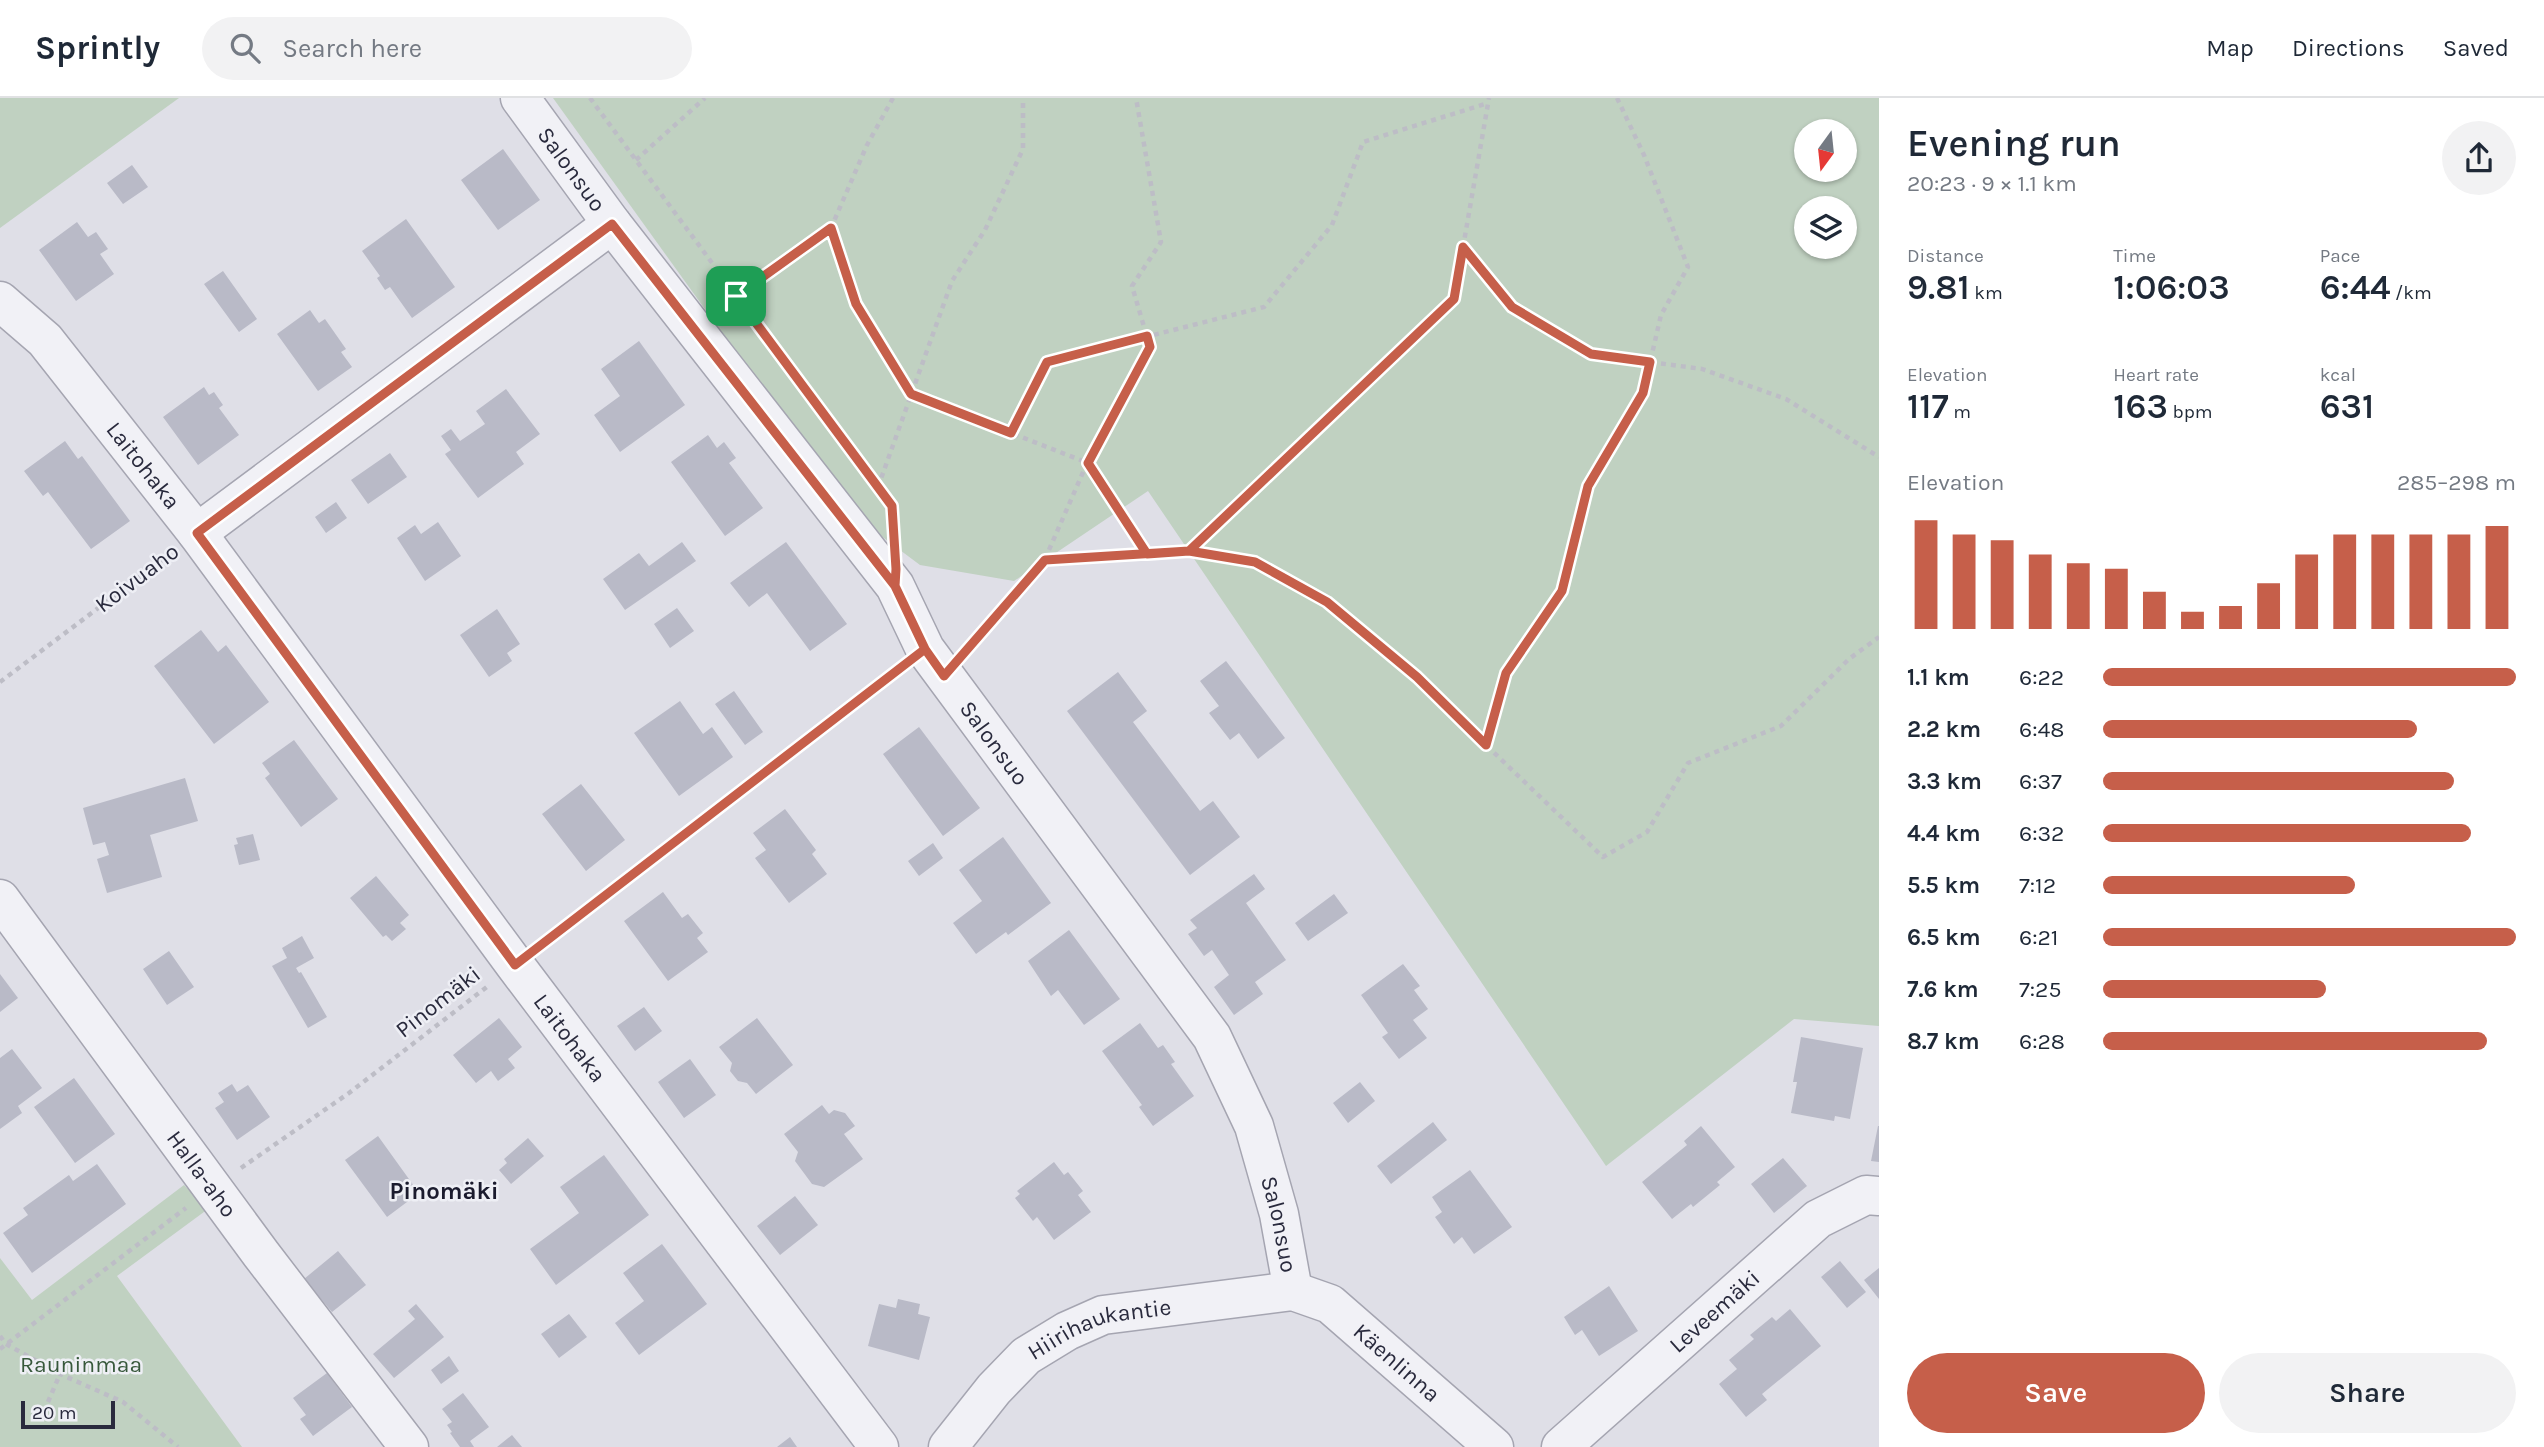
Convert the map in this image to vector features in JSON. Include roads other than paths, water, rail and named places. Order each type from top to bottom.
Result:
[{"type":"street","name":"Salonsuo","points":[[520,98],[612,224],[895,586],[935,662],[1212,1037],[1254,1126],[1279,1214],[1293,1291]]},
{"type":"street","name":"Koivuaho","points":[[197,533],[612,224]]},
{"type":"street","name":"Laitohaka","points":[[0,301],[45,340],[197,533],[515,965],[879,1447]]},
{"type":"street","name":"Halla-aho","points":[[0,899],[212,1188],[409,1447]]},
{"type":"street","name":"Leveemäki","points":[[1561,1447],[1818,1219],[1866,1195],[1879,1196]]},
{"type":"street","name":"Hiirihaukantie","points":[[948,1447],[994,1389],[1026,1356],[1067,1331],[1103,1315],[1293,1291]]},
{"type":"street","name":"Käenlinna","points":[[1293,1291],[1330,1304],[1493,1447]]},
{"type":"district","name":"Pinomäki","points":[[444,1191]]},
{"type":"park label","name":"Rauninmaa","points":[[81,1364]]}]
